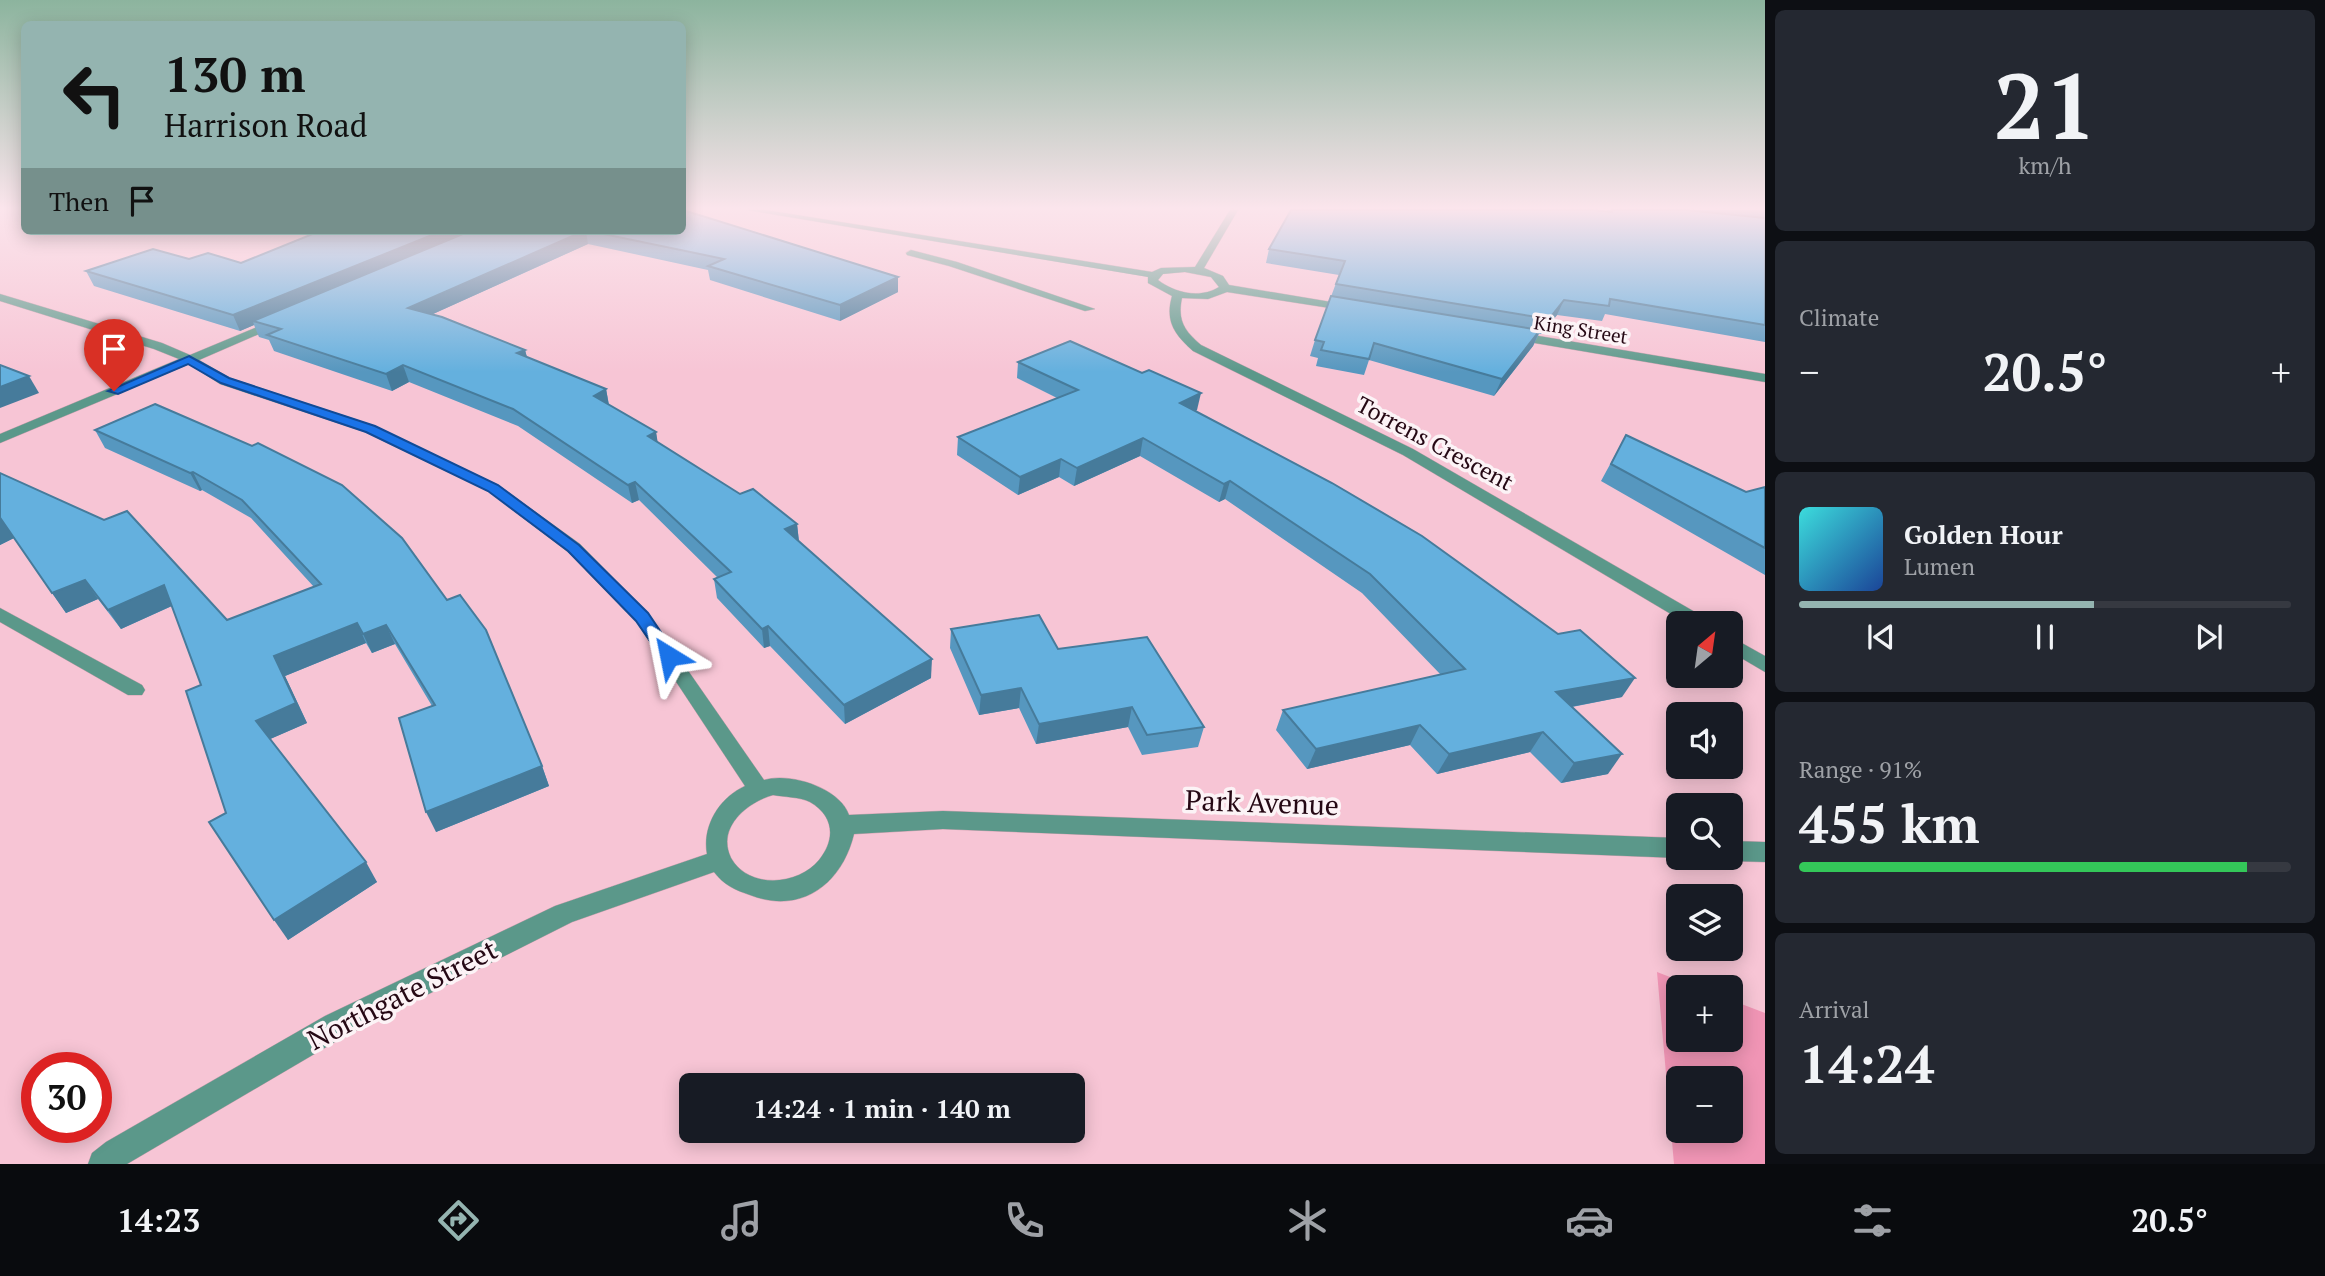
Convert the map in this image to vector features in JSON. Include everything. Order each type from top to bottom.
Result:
[{"type":"street","points":[[954,264],[1089,309]]},
{"type":"street","points":[[1088,264],[1154,275],[1176,268],[1198,270],[1220,278],[1225,288]]},
{"type":"street","points":[[1198,270],[1201,264]]},
{"type":"street","points":[[1154,275],[1152,281],[1158,287],[1178,294],[1209,295],[1225,288],[1360,310]]},
{"type":"street","name":"Torrens Crescent","points":[[1178,294],[1172,314],[1178,330],[1197,348],[1408,452],[1680,611]]},
{"type":"street","points":[[0,298],[158,346],[189,359],[225,381],[370,429],[493,488],[573,548],[642,617],[759,790]]},
{"type":"street","points":[[0,439],[292,316]]},
{"type":"street","name":"King Street","points":[[1508,335],[1765,378]]},
{"type":"street","points":[[0,614],[135,690]]},
{"type":"street","points":[[1743,651],[1765,665]]},
{"type":"street","points":[[774,786],[794,786],[818,794],[833,805],[843,825],[843,844],[834,864],[818,878],[789,891],[766,891],[747,886],[729,875],[719,860],[716,841],[720,824],[740,799],[759,790],[774,786]]},
{"type":"street","name":"Park Avenue","points":[[843,825],[943,820],[1666,848]]},
{"type":"street","points":[[1743,851],[1765,852]]},
{"type":"street","name":"Northgate Street","points":[[103,1164],[117,1153],[335,1026],[564,914],[719,860]]},
{"type":"shaded area","points":[[1657,972],[1666,975],[1666,1052],[1743,1052],[1743,1005],[1765,1013],[1765,1164],[1674,1164],[1672,1143],[1743,1143],[1743,1066],[1666,1066],[1666,1074]]},
{"type":"building","points":[[106,264],[359,264],[233,315],[86,271]]},
{"type":"building","points":[[390,264],[508,264],[408,308],[442,317],[525,350],[517,353],[606,389],[594,396],[656,432],[648,436],[740,494],[753,489],[797,524],[785,529],[932,659],[844,705],[768,626],[762,629],[714,579],[731,572],[635,482],[628,485],[513,409],[403,365],[386,374],[267,335],[281,329],[253,321]]},
{"type":"building","points":[[857,264],[898,277],[840,305],[708,266]]},
{"type":"building","points":[[1344,264],[1765,264],[1765,325],[1610,299],[1609,306],[1564,300],[1549,319],[1336,284]]},
{"type":"building","points":[[1331,296],[1540,330],[1502,379],[1374,343],[1369,359],[1321,350],[1324,342],[1315,340]]},
{"type":"building","points":[[1070,341],[1142,373],[1149,370],[1201,393],[1180,403],[1332,483],[1422,536],[1558,634],[1580,630],[1635,678],[1556,692],[1622,754],[1574,763],[1543,732],[1449,754],[1420,725],[1316,749],[1283,710],[1465,669],[1370,574],[1230,481],[1224,484],[1143,438],[1077,468],[1061,459],[1020,477],[958,437],[1078,390],[1018,362]]},
{"type":"building","points":[[0,365],[29,376],[0,387]]},
{"type":"building","points":[[155,404],[252,446],[258,443],[342,485],[402,538],[447,600],[460,595],[486,630],[542,766],[426,812],[399,718],[435,705],[386,625],[363,634],[357,623],[274,656],[296,703],[256,721],[366,862],[274,920],[209,822],[226,813],[186,691],[201,685],[164,585],[108,610],[85,580],[52,593],[0,520],[0,473],[104,520],[127,511],[227,620],[321,584],[242,500],[193,472],[190,473],[95,430]]},
{"type":"building","points":[[1626,435],[1746,492],[1765,487],[1765,548],[1611,464]]},
{"type":"building","points":[[1039,615],[1058,649],[1147,637],[1204,727],[1147,735],[1132,707],[1039,724],[1021,688],[981,695],[951,629]]},
{"type":"route","points":[[114,391],[189,359],[225,381],[370,429],[493,488],[573,548],[642,617],[669,656]]}]
